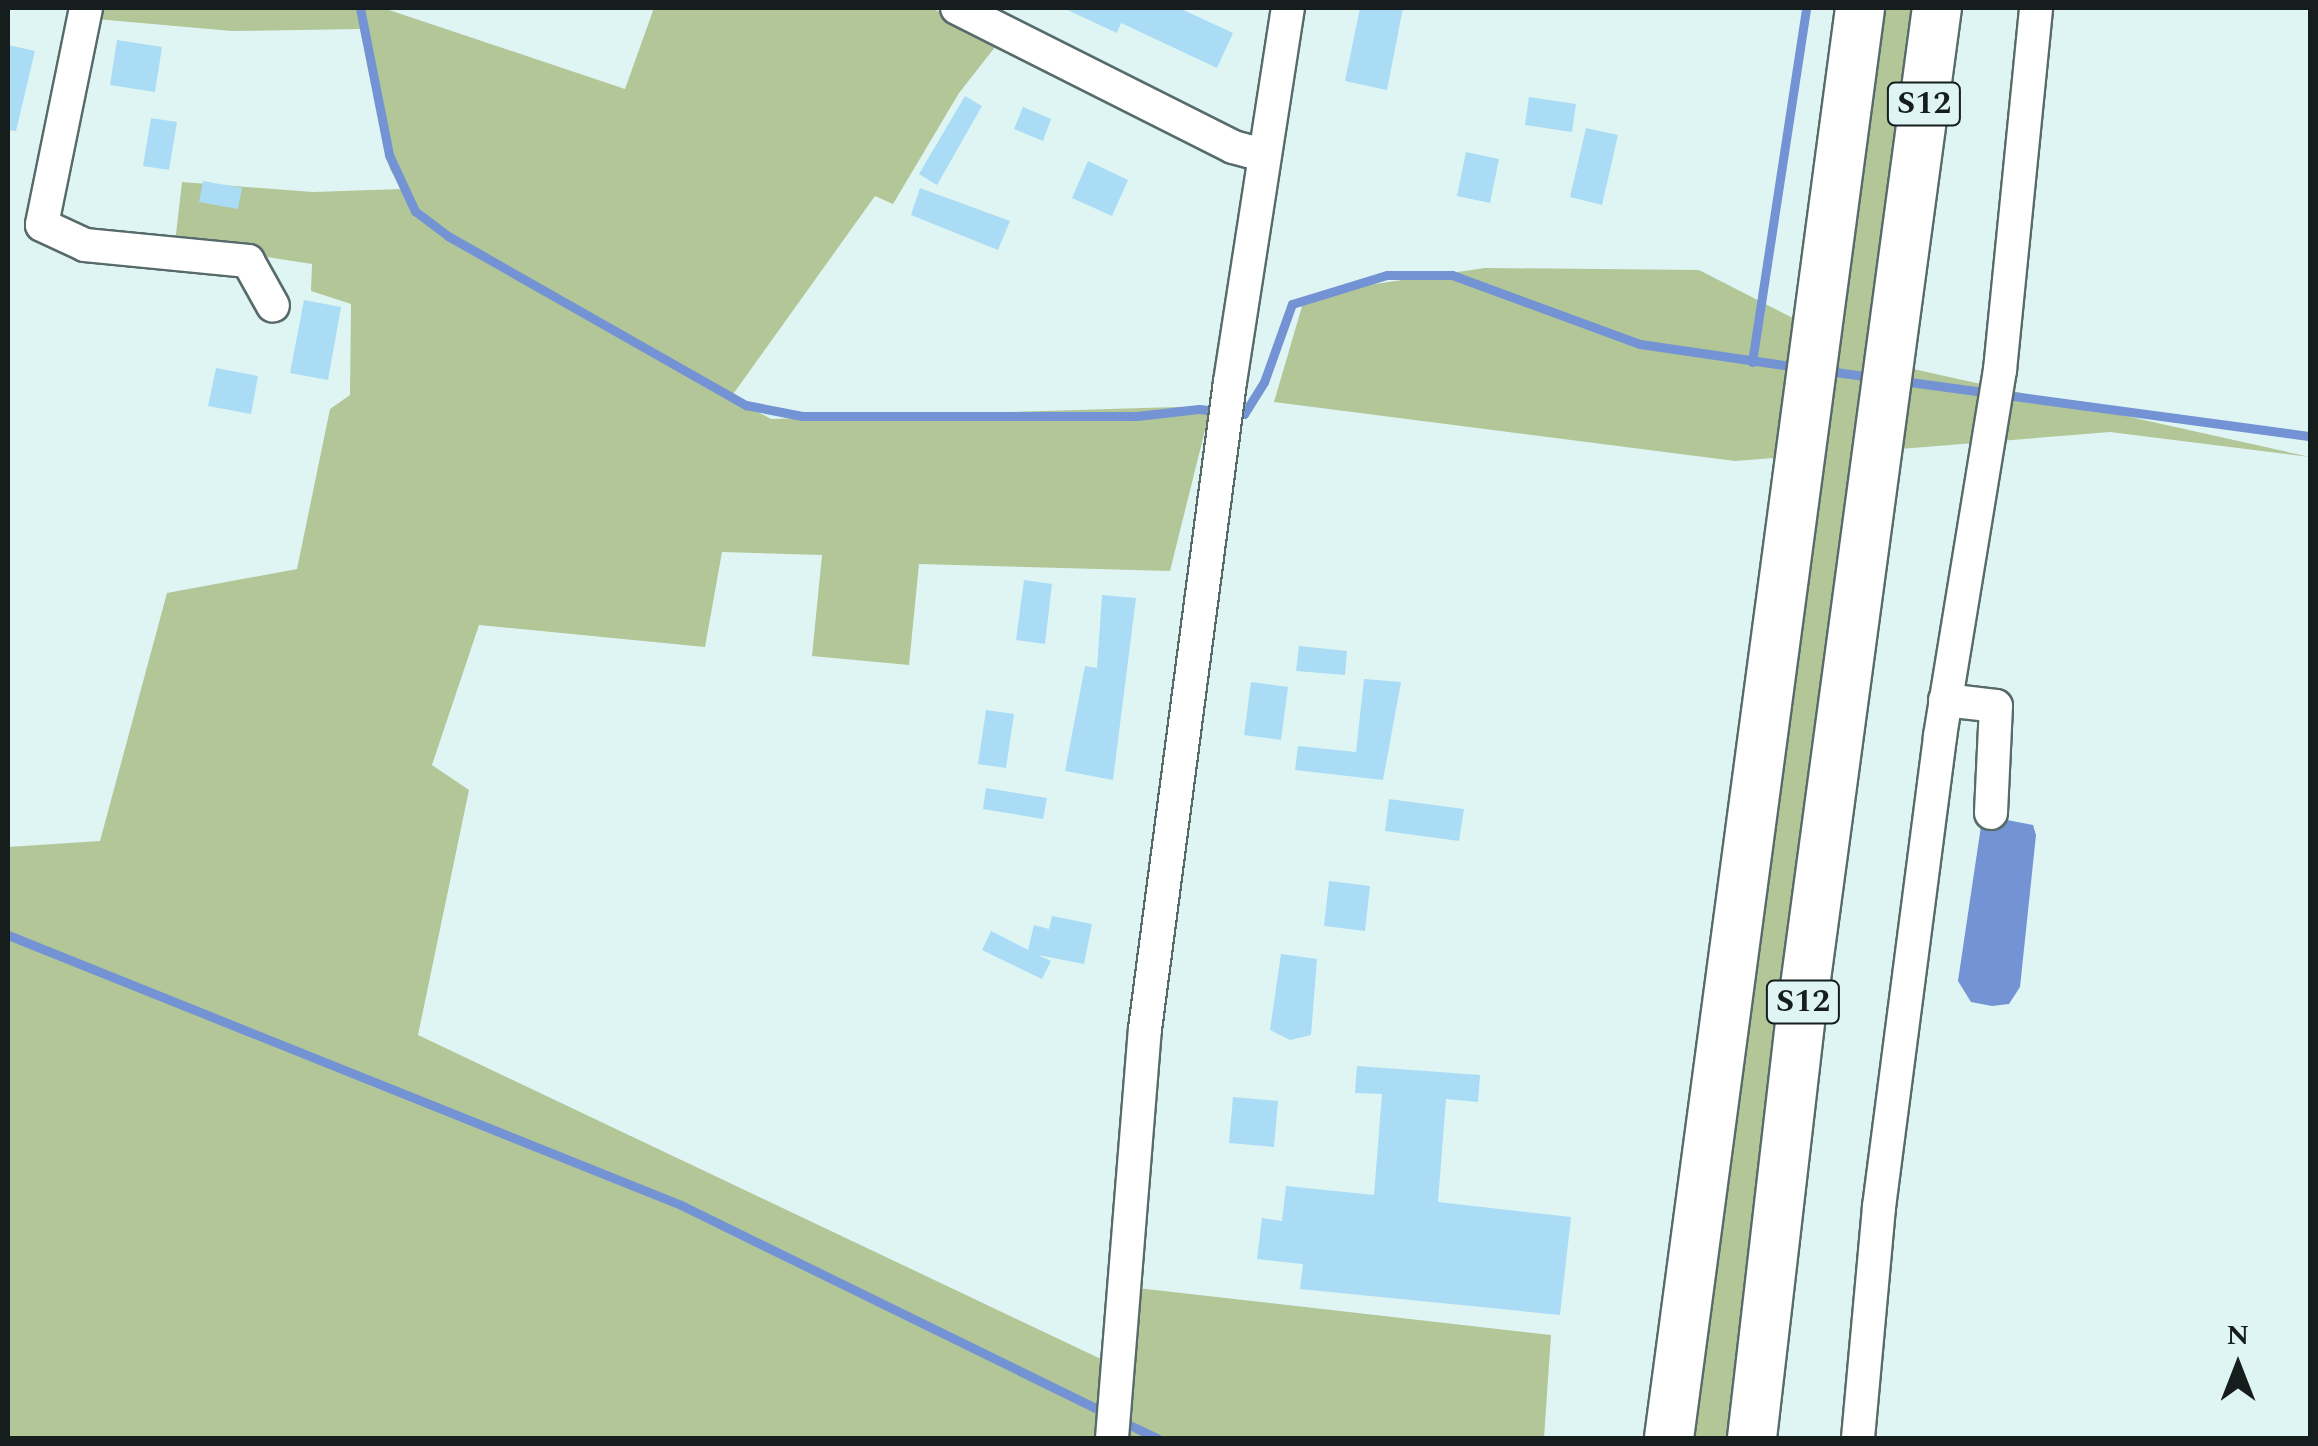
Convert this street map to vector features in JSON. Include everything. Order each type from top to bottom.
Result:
[{"type":"highway","name":"S12","points":[[1669,1438],[1860,8]]},
{"type":"highway","name":"S12","points":[[1752,1438],[1937,8]]},
{"type":"street","points":[[86,8],[42,226],[85,244],[248,262],[273,306]]},
{"type":"street","points":[[958,8],[1232,147],[1262,155]]},
{"type":"street","points":[[1112,1438],[1145,1029],[1230,382],[1262,155],[1288,8]]},
{"type":"street","points":[[1858,1438],[1879,1207],[1945,700],[2000,370],[2036,8]]},
{"type":"street","points":[[1945,700],[1996,706],[1991,813]]},
{"type":"green space","points":[[97,8],[383,8],[625,89],[654,8],[932,8],[999,42],[959,93],[893,204],[875,196],[731,397],[771,419],[1211,406],[1170,571],[919,564],[909,665],[812,656],[822,555],[722,552],[705,647],[479,625],[432,765],[469,790],[418,1035],[1103,1360],[1137,1288],[1551,1335],[1544,1438],[8,1438],[8,847],[100,841],[167,593],[297,569],[330,409],[350,395],[351,304],[311,291],[312,264],[175,243],[182,182],[313,192],[402,189],[390,169],[360,29],[232,31],[96,19]]},
{"type":"green space","points":[[1874,8],[1925,8],[1895,365],[2310,457],[2110,432],[1862,452],[1737,1438],[1687,1438],[1814,455],[1735,461],[1274,402],[1303,303],[1354,287],[1485,268],[1699,270],[1830,337]]},
{"type":"water","points":[[2002,819],[2033,825],[2036,835],[2020,987],[2009,1004],[1992,1006],[1971,1002],[1958,981],[1981,826]]},
{"type":"building","points":[[1063,8],[1179,8],[1233,33],[1217,68],[1121,23],[1117,33]]},
{"type":"building","points":[[1360,8],[1403,8],[1387,90],[1345,81]]},
{"type":"building","points":[[117,40],[162,47],[155,92],[110,85]]},
{"type":"building","points":[[8,45],[35,51],[16,131],[8,130]]},
{"type":"building","points":[[965,96],[982,106],[937,185],[919,174]]},
{"type":"building","points":[[1529,97],[1576,104],[1572,132],[1525,125]]},
{"type":"building","points":[[1023,107],[1051,119],[1043,141],[1014,129]]},
{"type":"building","points":[[151,118],[177,122],[169,170],[143,166]]},
{"type":"building","points":[[1586,128],[1618,135],[1602,205],[1570,197]]},
{"type":"building","points":[[1466,152],[1499,159],[1490,203],[1457,196]]},
{"type":"building","points":[[1088,161],[1128,180],[1112,216],[1072,198]]},
{"type":"building","points":[[203,181],[242,188],[238,209],[199,202]]},
{"type":"building","points":[[920,188],[1010,221],[998,250],[911,215]]},
{"type":"building","points":[[304,300],[341,307],[328,380],[290,373]]},
{"type":"building","points":[[216,368],[258,376],[251,414],[208,406]]},
{"type":"building","points":[[1024,580],[1052,584],[1045,644],[1016,640]]},
{"type":"building","points":[[1102,595],[1136,598],[1113,780],[1065,771],[1085,666],[1097,668]]},
{"type":"building","points":[[1299,646],[1347,651],[1345,675],[1296,671]]},
{"type":"building","points":[[1364,679],[1401,682],[1383,780],[1295,770],[1298,746],[1356,752]]},
{"type":"building","points":[[1251,682],[1288,687],[1281,740],[1244,735]]},
{"type":"building","points":[[986,710],[1014,714],[1006,768],[978,764]]},
{"type":"building","points":[[986,788],[1047,798],[1043,819],[983,809]]},
{"type":"building","points":[[1389,799],[1464,809],[1459,841],[1385,831]]},
{"type":"building","points":[[1329,881],[1370,886],[1365,931],[1324,926]]},
{"type":"building","points":[[1052,916],[1092,924],[1084,964],[1038,955],[1051,961],[1042,979],[982,950],[991,931],[1028,950],[1034,925],[1049,929]]},
{"type":"building","points":[[1281,954],[1317,959],[1311,1035],[1290,1040],[1270,1030]]},
{"type":"building","points":[[1357,1066],[1480,1075],[1478,1102],[1446,1099],[1438,1202],[1571,1217],[1560,1315],[1300,1289],[1303,1264],[1257,1259],[1262,1218],[1282,1221],[1286,1186],[1374,1195],[1382,1094],[1355,1093]]},
{"type":"building","points":[[1233,1097],[1278,1101],[1274,1147],[1229,1143]]},
{"type":"waterway","points":[[360,8],[389,155],[415,211],[448,236],[746,405],[802,416],[1137,416],[1199,409],[1244,414],[1264,382],[1292,304],[1387,275],[1452,275],[1640,344],[1797,367]]},
{"type":"waterway","points":[[1752,362],[1806,8]]},
{"type":"waterway","points":[[1828,371],[1872,377]]},
{"type":"waterway","points":[[1902,381],[2310,436]]},
{"type":"waterway","points":[[8,935],[681,1205],[1105,1413]]},
{"type":"waterway","points":[[1119,1420],[1157,1438]]}]
